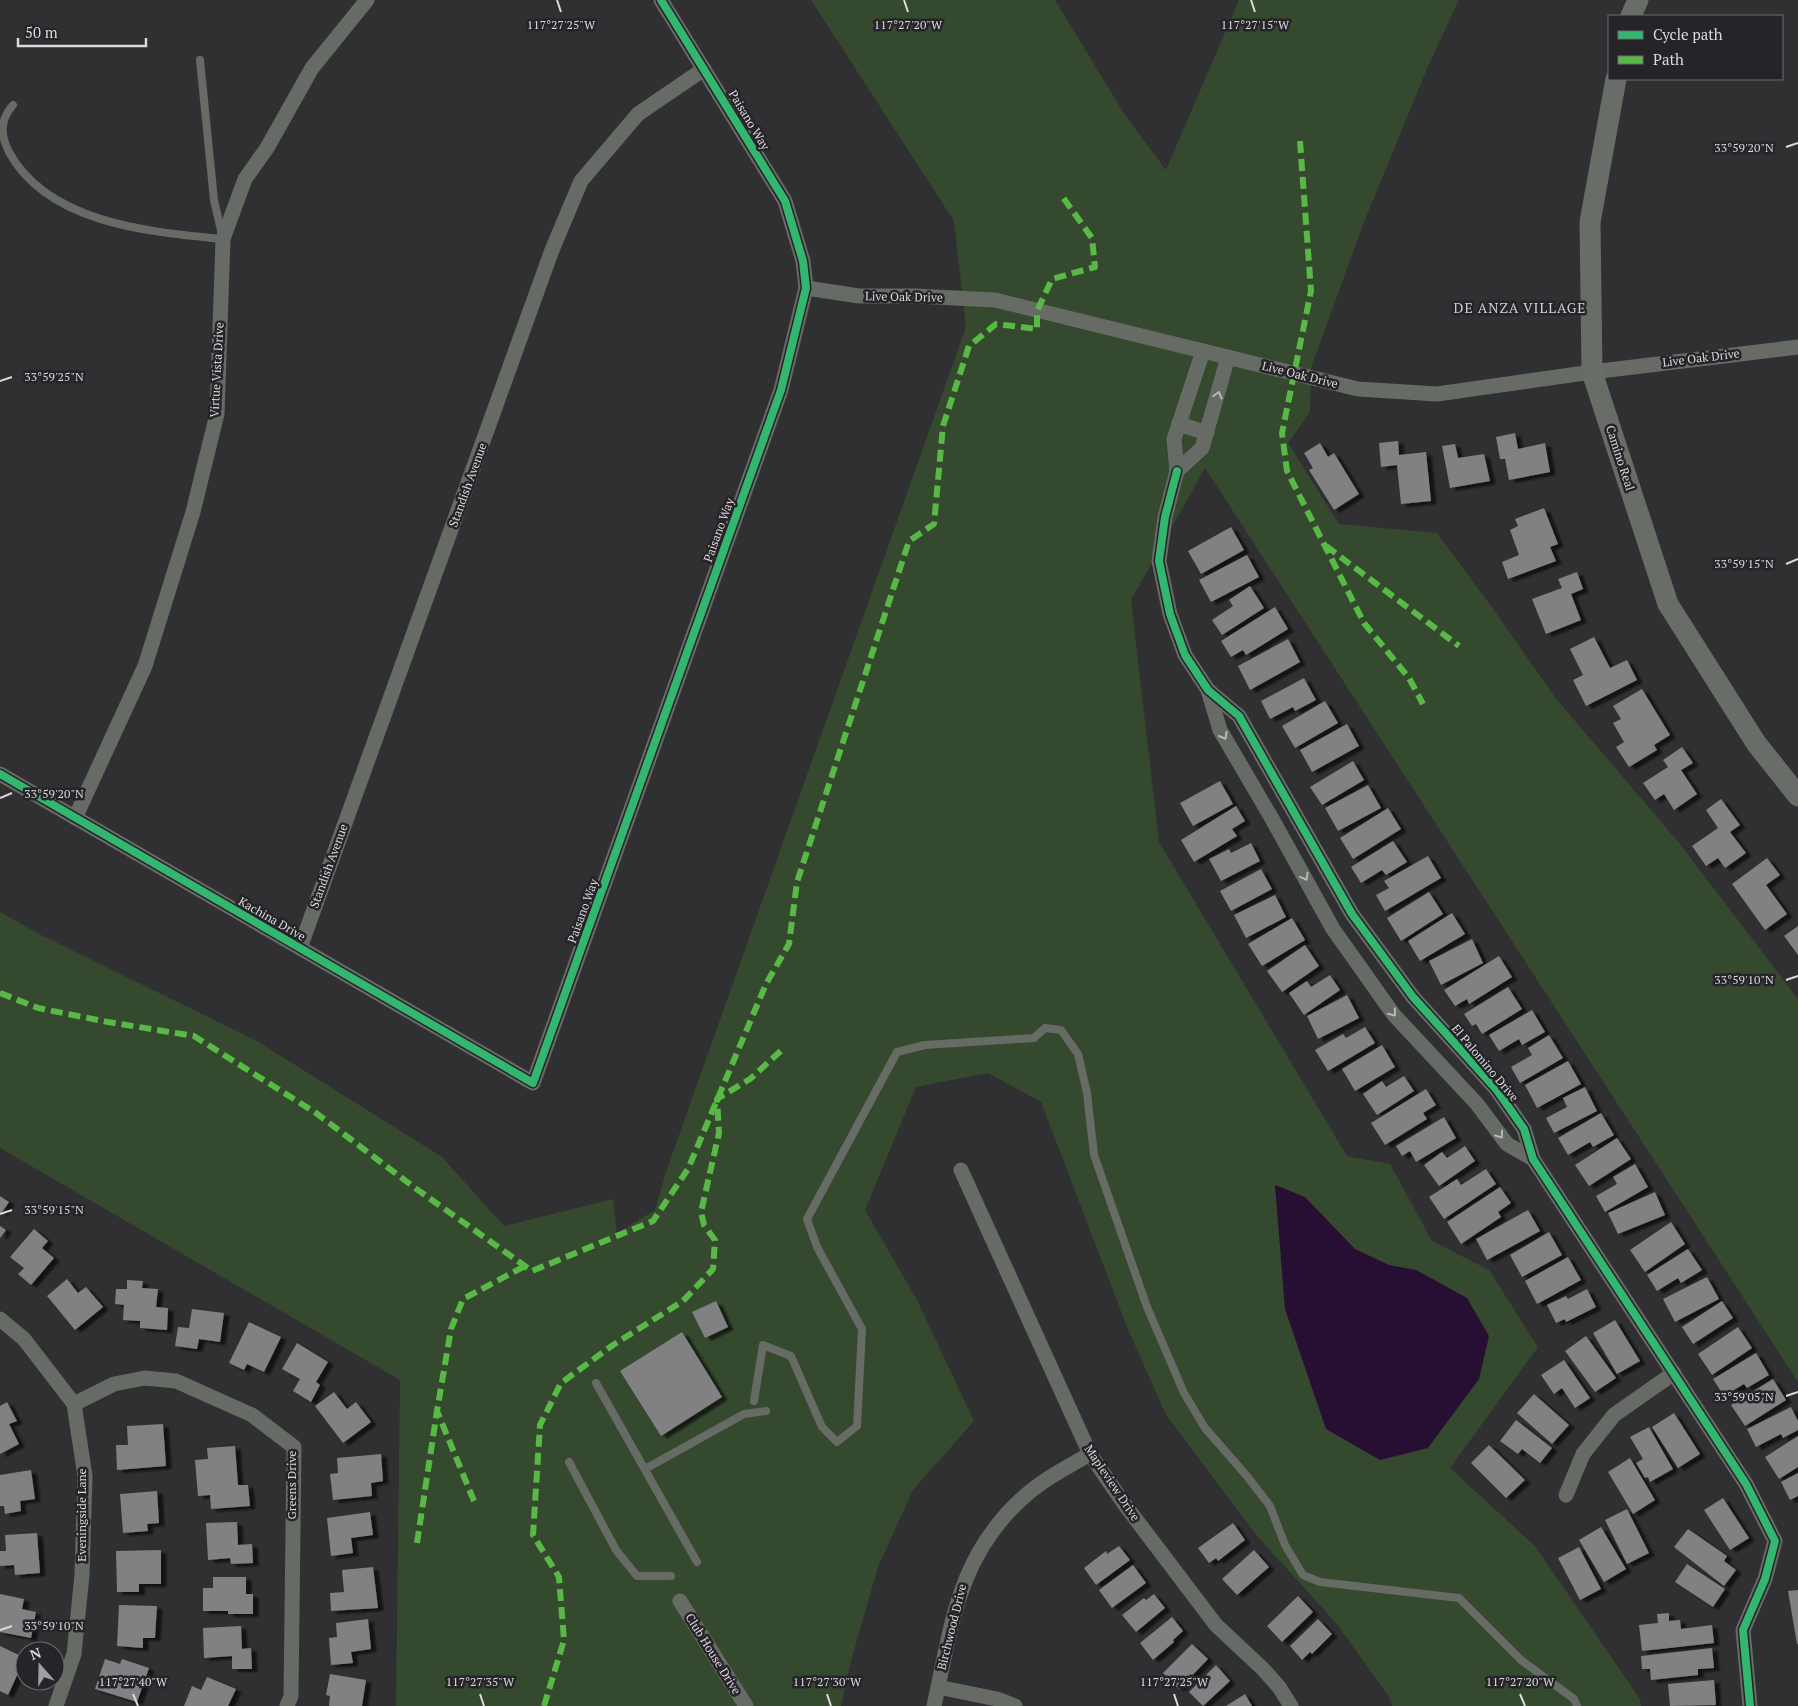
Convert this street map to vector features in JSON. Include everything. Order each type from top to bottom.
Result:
[{"type":"main road","points":[[1631,15],[1638,0]]},
{"type":"main road","name":"Camino Real","points":[[1616,80],[1590,222],[1592,372],[1668,604],[1756,743],[1798,796]]},
{"type":"street","name":"Virtue Vista Drive","points":[[74,818],[144,666],[193,512],[217,414],[223,239],[245,179],[266,148],[312,68],[367,0]]},
{"type":"street","name":"Paisano Way","points":[[533,1083],[781,390],[806,288],[804,261],[785,201],[661,0]]},
{"type":"street","name":"Standish Avenue","points":[[300,948],[552,250],[581,181],[638,114],[704,70]]},
{"type":"street","name":"Live Oak Drive","points":[[806,288],[858,296],[915,296],[995,300],[1358,389],[1438,394],[1798,346]]},
{"type":"street","name":"El Palomino Drive","points":[[1203,351],[1174,439],[1177,471],[1165,517],[1159,561],[1170,614],[1185,655],[1208,690],[1220,730],[1271,816],[1333,929],[1394,1015],[1477,1104],[1507,1144],[1533,1159]]},
{"type":"street","points":[[1177,471],[1202,448],[1228,357]]},
{"type":"street","points":[[1179,424],[1206,433]]},
{"type":"street","name":"El Palomino Drive","points":[[1208,690],[1239,716],[1352,914],[1413,997],[1496,1089],[1524,1129],[1533,1159],[1746,1484],[1775,1541],[1765,1579],[1743,1630],[1750,1706]]},
{"type":"street","name":"Kachina Drive","points":[[0,774],[533,1083]]},
{"type":"street","name":"Mapleview Drive","points":[[961,1170],[1090,1454],[1125,1505],[1216,1625],[1263,1668],[1279,1687],[1290,1706]]},
{"type":"street","name":"Eveningside Lane","points":[[0,1319],[24,1339],[74,1404],[85,1476],[82,1575],[74,1654],[56,1706]]},
{"type":"street","points":[[1566,1496],[1583,1454],[1614,1415],[1674,1373]]},
{"type":"street","name":"Greens Drive","points":[[74,1404],[114,1384],[146,1378],[176,1381],[252,1415],[294,1447],[291,1696],[287,1706]]},
{"type":"street","name":"Birchwood Drive","points":[[934,1706],[962,1583],[989,1536],[998,1522],[1026,1495],[1054,1474],[1090,1454]]},
{"type":"street","name":"Club House Drive","points":[[680,1601],[746,1706]]},
{"type":"street","points":[[938,1686],[997,1699],[1015,1706]]},
{"type":"lane","points":[[13,105],[4,115],[0,129],[4,144],[14,161],[46,194],[74,209],[123,224],[223,239],[214,200],[200,60]]},
{"type":"lane","points":[[754,1401],[764,1345],[791,1356],[822,1427],[837,1442],[857,1426],[862,1329],[817,1247],[807,1219],[897,1052],[925,1045],[1034,1038],[1045,1028],[1061,1030],[1078,1054],[1087,1093],[1094,1155],[1147,1307],[1184,1393],[1205,1428],[1270,1506],[1285,1545],[1304,1574],[1320,1582],[1458,1598],[1521,1660],[1574,1699],[1577,1706]]},
{"type":"lane","points":[[596,1383],[697,1562]]},
{"type":"lane","points":[[645,1469],[744,1414],[766,1411]]},
{"type":"lane","points":[[569,1462],[616,1550],[638,1576],[671,1576]]},
{"type":"green space","points":[[811,0],[1055,0],[1125,115],[1166,170],[1239,0],[1459,0],[1429,64],[1364,222],[1311,368],[1310,412],[1288,443],[1339,524],[1437,533],[1557,700],[1680,844],[1798,999],[1798,1382],[1205,468],[1131,600],[1159,842],[1347,1156],[1390,1164],[1432,1241],[1489,1270],[1538,1347],[1450,1468],[1535,1546],[1640,1699],[1641,1706],[1392,1706],[1389,1697],[1336,1623],[1258,1537],[1166,1415],[1127,1327],[1041,1102],[988,1073],[916,1087],[865,1210],[917,1300],[974,1421],[913,1490],[878,1567],[851,1661],[841,1706],[396,1706],[400,1380],[0,1148],[0,912],[39,934],[257,1041],[442,1157],[504,1226],[613,1199],[617,1233],[655,1210],[667,1169],[966,327],[954,221]]},
{"type":"shaded area","points":[[1275,1185],[1305,1197],[1355,1249],[1389,1265],[1416,1270],[1467,1298],[1489,1336],[1479,1379],[1428,1448],[1380,1460],[1326,1429],[1285,1309]]},
{"type":"building","points":[[1515,433],[1518,449],[1545,443],[1550,472],[1509,480],[1505,459],[1500,459],[1496,437]]},
{"type":"building","points":[[1398,441],[1399,455],[1426,452],[1431,501],[1401,504],[1397,465],[1381,467],[1379,443]]},
{"type":"building","points":[[1320,443],[1328,457],[1334,453],[1359,494],[1334,510],[1309,470],[1313,468],[1304,453]]},
{"type":"building","points":[[1455,444],[1458,458],[1484,454],[1490,481],[1450,488],[1442,446]]},
{"type":"building","points":[[1544,508],[1558,544],[1550,547],[1556,561],[1508,579],[1502,562],[1519,555],[1510,530],[1518,526],[1515,519]]},
{"type":"building","points":[[1231,527],[1244,550],[1201,574],[1188,551]]},
{"type":"building","points":[[1247,555],[1259,577],[1211,602],[1199,580]]},
{"type":"building","points":[[1577,572],[1583,589],[1571,594],[1581,620],[1546,634],[1532,599],[1562,588],[1558,579]]},
{"type":"building","points":[[1250,586],[1264,608],[1222,635],[1212,620],[1233,606],[1229,600]]},
{"type":"building","points":[[1275,607],[1288,629],[1246,655],[1243,650],[1231,657],[1221,641]]},
{"type":"building","points":[[1594,637],[1610,668],[1627,660],[1637,680],[1586,706],[1573,680],[1583,675],[1570,649]]},
{"type":"building","points":[[1288,639],[1300,662],[1250,690],[1238,666]]},
{"type":"building","points":[[1304,678],[1316,700],[1295,711],[1293,707],[1270,719],[1261,701]]},
{"type":"building","points":[[1642,689],[1670,735],[1654,745],[1657,750],[1629,767],[1616,747],[1624,742],[1613,723],[1621,719],[1613,706]]},
{"type":"building","points":[[1325,701],[1338,723],[1295,748],[1282,726]]},
{"type":"building","points":[[1347,724],[1359,746],[1312,772],[1300,750]]},
{"type":"building","points":[[1682,747],[1693,763],[1681,770],[1697,794],[1674,810],[1664,794],[1655,800],[1643,783],[1668,767],[1663,760]]},
{"type":"building","points":[[1353,761],[1364,780],[1322,805],[1310,787]]},
{"type":"building","points":[[1220,781],[1233,804],[1193,826],[1180,803]]},
{"type":"building","points":[[1368,785],[1381,808],[1338,831],[1325,808]]},
{"type":"building","points":[[1721,799],[1740,825],[1730,832],[1746,853],[1725,868],[1718,858],[1706,866],[1692,846],[1718,828],[1706,810]]},
{"type":"building","points":[[1236,806],[1245,821],[1232,829],[1237,836],[1194,862],[1181,840]]},
{"type":"building","points":[[1388,808],[1401,829],[1353,859],[1340,838]]},
{"type":"building","points":[[1393,841],[1407,862],[1386,875],[1382,870],[1361,883],[1351,867]]},
{"type":"building","points":[[1251,843],[1260,861],[1221,881],[1209,859],[1229,849],[1231,853]]},
{"type":"building","points":[[1428,856],[1441,878],[1385,911],[1376,895],[1389,888],[1384,881]]},
{"type":"building","points":[[1767,858],[1780,875],[1766,885],[1787,914],[1765,930],[1732,884]]},
{"type":"building","points":[[1261,869],[1272,889],[1231,911],[1220,891]]},
{"type":"building","points":[[1429,892],[1443,914],[1401,941],[1387,918]]},
{"type":"building","points":[[1275,895],[1286,917],[1246,938],[1234,915]]},
{"type":"building","points":[[1452,913],[1465,934],[1420,961],[1408,941]]},
{"type":"building","points":[[1292,918],[1305,940],[1262,966],[1248,944]]},
{"type":"building","points":[[1798,926],[1798,955],[1784,936]]},
{"type":"building","points":[[1472,939],[1483,963],[1441,985],[1429,961]]},
{"type":"building","points":[[1305,945],[1319,966],[1282,992],[1267,971]]},
{"type":"building","points":[[1499,956],[1512,977],[1469,1004],[1467,999],[1455,1006],[1444,990]]},
{"type":"building","points":[[1330,975],[1340,990],[1304,1015],[1289,993],[1307,981],[1311,987]]},
{"type":"building","points":[[1508,987],[1522,1009],[1482,1034],[1476,1024],[1472,1026],[1464,1014]]},
{"type":"building","points":[[1347,995],[1359,1018],[1318,1039],[1307,1016]]},
{"type":"building","points":[[1532,1010],[1545,1032],[1522,1045],[1519,1039],[1499,1051],[1489,1035]]},
{"type":"building","points":[[1365,1027],[1375,1043],[1328,1071],[1315,1050],[1343,1034],[1346,1038]]},
{"type":"building","points":[[1549,1035],[1563,1058],[1520,1083],[1511,1067],[1532,1055],[1528,1048]]},
{"type":"building","points":[[1382,1045],[1395,1067],[1355,1091],[1342,1069]]},
{"type":"building","points":[[1568,1061],[1581,1084],[1537,1108],[1525,1085]]},
{"type":"building","points":[[1404,1076],[1414,1091],[1377,1115],[1363,1094],[1382,1081],[1386,1087]]},
{"type":"building","points":[[1585,1087],[1597,1111],[1554,1133],[1546,1118],[1567,1107],[1563,1098]]},
{"type":"building","points":[[1426,1089],[1436,1105],[1423,1113],[1427,1119],[1385,1145],[1371,1123]]},
{"type":"building","points":[[1601,1113],[1614,1135],[1593,1147],[1590,1142],[1568,1155],[1558,1138]]},
{"type":"building","points":[[1444,1117],[1456,1138],[1416,1162],[1410,1151],[1402,1156],[1396,1146]]},
{"type":"building","points":[[1617,1138],[1631,1159],[1589,1186],[1575,1165]]},
{"type":"building","points":[[1465,1146],[1475,1161],[1439,1186],[1424,1165],[1442,1152],[1447,1158]]},
{"type":"building","points":[[1635,1164],[1648,1187],[1605,1212],[1596,1196],[1617,1184],[1613,1177]]},
{"type":"building","points":[[1486,1169],[1496,1184],[1444,1219],[1429,1197],[1457,1179],[1461,1185]]},
{"type":"building","points":[[1500,1187],[1511,1203],[1498,1212],[1501,1217],[1461,1244],[1447,1222]]},
{"type":"building","points":[[1655,1192],[1665,1215],[1618,1234],[1608,1213]]},
{"type":"building","points":[[0,1196],[9,1202],[0,1215]]},
{"type":"building","points":[[1528,1210],[1540,1231],[1487,1260],[1476,1239]]},
{"type":"building","points":[[1671,1222],[1685,1244],[1645,1272],[1630,1250]]},
{"type":"building","points":[[0,1226],[6,1230],[0,1238]]},
{"type":"building","points":[[34,1229],[48,1241],[42,1248],[54,1258],[31,1285],[18,1274],[24,1268],[10,1257]]},
{"type":"building","points":[[1549,1232],[1562,1255],[1522,1277],[1510,1255]]},
{"type":"building","points":[[1688,1249],[1702,1270],[1681,1283],[1678,1278],[1657,1291],[1647,1275]]},
{"type":"building","points":[[1568,1257],[1581,1280],[1537,1304],[1525,1281]]},
{"type":"building","points":[[1707,1277],[1719,1299],[1675,1322],[1663,1299]]},
{"type":"building","points":[[67,1279],[78,1293],[86,1287],[103,1307],[75,1330],[47,1296]]},
{"type":"building","points":[[127,1280],[143,1281],[142,1288],[158,1289],[156,1307],[168,1308],[167,1330],[140,1328],[140,1321],[123,1320],[124,1305],[115,1304],[116,1289],[127,1289]]},
{"type":"building","points":[[1587,1289],[1596,1307],[1566,1322],[1565,1319],[1556,1323],[1547,1305],[1566,1296],[1568,1299]]},
{"type":"building","points":[[716,1301],[728,1327],[705,1338],[692,1312]]},
{"type":"building","points":[[1722,1301],[1733,1318],[1693,1344],[1682,1327]]},
{"type":"building","points":[[192,1309],[224,1313],[220,1342],[199,1339],[197,1349],[175,1346],[178,1327],[189,1328]]},
{"type":"building","points":[[1615,1320],[1640,1361],[1617,1374],[1593,1333]]},
{"type":"building","points":[[249,1322],[281,1337],[264,1372],[247,1364],[244,1370],[229,1363]]},
{"type":"building","points":[[1738,1327],[1752,1348],[1712,1375],[1698,1354]]},
{"type":"building","points":[[682,1332],[722,1397],[661,1436],[620,1371]]},
{"type":"building","points":[[1586,1336],[1616,1378],[1595,1392],[1565,1351]]},
{"type":"building","points":[[297,1343],[328,1362],[316,1382],[320,1385],[311,1402],[293,1391],[300,1379],[282,1369]]},
{"type":"building","points":[[1756,1353],[1769,1375],[1747,1388],[1744,1384],[1724,1396],[1713,1379]]},
{"type":"building","points":[[1564,1360],[1590,1398],[1575,1408],[1562,1388],[1554,1394],[1541,1375]]},
{"type":"building","points":[[1773,1379],[1786,1400],[1745,1426],[1731,1405]]},
{"type":"building","points":[[334,1392],[347,1409],[356,1402],[371,1422],[343,1443],[315,1406]]},
{"type":"building","points":[[1534,1394],[1569,1425],[1552,1444],[1517,1413]]},
{"type":"building","points":[[7,1402],[17,1421],[9,1424],[19,1444],[0,1454],[0,1406]]},
{"type":"building","points":[[1791,1407],[1798,1421],[1798,1430],[1783,1438],[1781,1434],[1756,1447],[1747,1429]]},
{"type":"building","points":[[1674,1413],[1700,1454],[1678,1468],[1652,1427]]},
{"type":"building","points":[[1516,1420],[1552,1448],[1540,1463],[1522,1449],[1518,1454],[1500,1441]]},
{"type":"building","points":[[163,1424],[166,1466],[117,1470],[116,1445],[128,1445],[127,1426]]},
{"type":"building","points":[[1649,1427],[1673,1469],[1650,1482],[1648,1477],[1645,1478],[1636,1463],[1643,1459],[1630,1437]]},
{"type":"building","points":[[1798,1436],[1798,1467],[1779,1479],[1765,1457]]},
{"type":"building","points":[[1489,1445],[1525,1480],[1506,1498],[1471,1463]]},
{"type":"building","points":[[235,1446],[238,1485],[248,1485],[250,1506],[211,1509],[210,1495],[198,1496],[195,1460],[208,1459],[207,1448]]},
{"type":"building","points":[[381,1454],[383,1481],[371,1483],[372,1496],[333,1500],[330,1474],[338,1473],[337,1458]]},
{"type":"building","points":[[1630,1458],[1655,1500],[1633,1514],[1608,1472]]},
{"type":"building","points":[[31,1470],[35,1499],[20,1501],[21,1511],[5,1514],[4,1506],[0,1506],[0,1475]]},
{"type":"building","points":[[1798,1473],[1798,1496],[1790,1500],[1781,1482]]},
{"type":"building","points":[[157,1491],[159,1523],[147,1524],[148,1531],[123,1533],[120,1494]]},
{"type":"building","points":[[1723,1498],[1749,1538],[1730,1550],[1704,1510]]},
{"type":"building","points":[[1627,1509],[1649,1553],[1627,1564],[1605,1520]]},
{"type":"building","points":[[370,1512],[373,1535],[351,1538],[353,1553],[331,1556],[327,1518]]},
{"type":"building","points":[[237,1522],[238,1545],[252,1544],[253,1563],[231,1564],[230,1558],[208,1560],[206,1523]]},
{"type":"building","points":[[1233,1523],[1245,1540],[1218,1561],[1216,1558],[1209,1563],[1198,1548]]},
{"type":"building","points":[[1601,1527],[1626,1569],[1604,1582],[1579,1540]]},
{"type":"building","points":[[1688,1529],[1727,1556],[1724,1561],[1736,1570],[1724,1586],[1674,1547]]},
{"type":"building","points":[[37,1533],[40,1573],[15,1575],[14,1565],[0,1566],[0,1551],[6,1551],[5,1535]]},
{"type":"building","points":[[1119,1546],[1130,1560],[1096,1585],[1084,1568],[1106,1551],[1107,1554]]},
{"type":"building","points":[[1579,1547],[1601,1589],[1580,1600],[1558,1558]]},
{"type":"building","points":[[161,1550],[161,1584],[139,1584],[139,1592],[117,1592],[116,1551]]},
{"type":"building","points":[[1254,1550],[1269,1567],[1237,1595],[1222,1579]]},
{"type":"building","points":[[1687,1564],[1725,1589],[1713,1607],[1675,1582]]},
{"type":"building","points":[[1133,1565],[1146,1583],[1112,1608],[1099,1590]]},
{"type":"building","points":[[373,1567],[378,1608],[331,1611],[330,1593],[344,1592],[342,1570]]},
{"type":"building","points":[[213,1577],[246,1577],[246,1594],[253,1594],[253,1614],[203,1611],[203,1588],[213,1588]]},
{"type":"building","points":[[1798,1590],[1798,1644],[1797,1644],[1788,1591]]},
{"type":"building","points":[[0,1594],[24,1599],[22,1609],[36,1612],[31,1638],[0,1632]]},
{"type":"building","points":[[1154,1594],[1165,1608],[1136,1632],[1122,1615],[1144,1598],[1146,1600]]},
{"type":"building","points":[[1298,1596],[1313,1612],[1282,1642],[1267,1626]]},
{"type":"building","points":[[119,1605],[157,1606],[155,1638],[143,1638],[143,1648],[117,1646]]},
{"type":"building","points":[[1669,1613],[1669,1621],[1680,1620],[1681,1629],[1712,1625],[1714,1643],[1642,1651],[1639,1625],[1658,1623],[1657,1614]]},
{"type":"building","points":[[1172,1617],[1183,1631],[1173,1640],[1174,1642],[1153,1660],[1140,1643]]},
{"type":"building","points":[[368,1619],[371,1649],[351,1652],[353,1663],[331,1665],[329,1638],[337,1637],[336,1623]]},
{"type":"building","points":[[1318,1619],[1332,1634],[1312,1654],[1310,1652],[1302,1660],[1290,1646]]},
{"type":"building","points":[[241,1626],[242,1649],[251,1648],[252,1669],[232,1669],[232,1656],[204,1658],[203,1628]]},
{"type":"building","points":[[1192,1644],[1208,1659],[1179,1689],[1163,1673]]},
{"type":"building","points":[[0,1646],[15,1653],[15,1680],[8,1695],[0,1691]]},
{"type":"building","points":[[1712,1648],[1714,1668],[1698,1669],[1698,1675],[1651,1680],[1650,1669],[1642,1669],[1641,1656]]},
{"type":"building","points":[[105,1659],[120,1664],[122,1659],[149,1668],[137,1702],[95,1689]]},
{"type":"building","points":[[1216,1665],[1230,1681],[1203,1706],[1189,1692]]},
{"type":"building","points":[[330,1674],[366,1680],[362,1706],[329,1706],[330,1696],[326,1695]]},
{"type":"building","points":[[207,1677],[236,1689],[228,1706],[184,1706],[192,1686],[201,1690]]},
{"type":"building","points":[[1714,1680],[1716,1705],[1670,1706],[1668,1684]]},
{"type":"building","points":[[1245,1694],[1252,1706],[1226,1706]]},
{"type":"marked path","points":[[1300,141],[1311,291],[1282,433],[1287,471],[1364,623],[1409,678],[1423,704]]},
{"type":"marked path","points":[[0,993],[38,1008],[194,1036],[316,1113],[415,1188],[532,1271],[653,1221],[688,1169],[766,984],[789,944],[797,882],[909,541],[934,524],[943,426],[969,346],[996,324],[1037,329],[1037,311],[1052,279],[1095,267],[1092,238],[1062,196]]},
{"type":"marked path","points":[[1326,546],[1459,646]]},
{"type":"marked path","points":[[544,1706],[564,1640],[559,1577],[533,1535],[540,1425],[561,1383],[613,1345],[683,1301],[713,1269],[715,1240],[704,1225],[701,1212],[719,1133],[717,1099],[750,1079],[784,1048]]},
{"type":"marked path","points":[[474,1501],[437,1411],[451,1329],[463,1299],[525,1266]]},
{"type":"marked path","points":[[417,1543],[437,1411]]},
{"type":"cycle path","points":[[0,774],[533,1083],[781,390],[806,288],[803,261],[785,201],[661,0]]},
{"type":"cycle path","points":[[1177,471],[1165,517],[1159,561],[1170,614],[1185,655],[1208,690],[1239,716],[1352,914],[1413,997],[1496,1089],[1524,1129],[1533,1159],[1746,1484],[1775,1541],[1765,1579],[1743,1630],[1750,1706]]},
{"type":"district","name":"DE ANZA VILLAGE","points":[[1520,308]]}]
